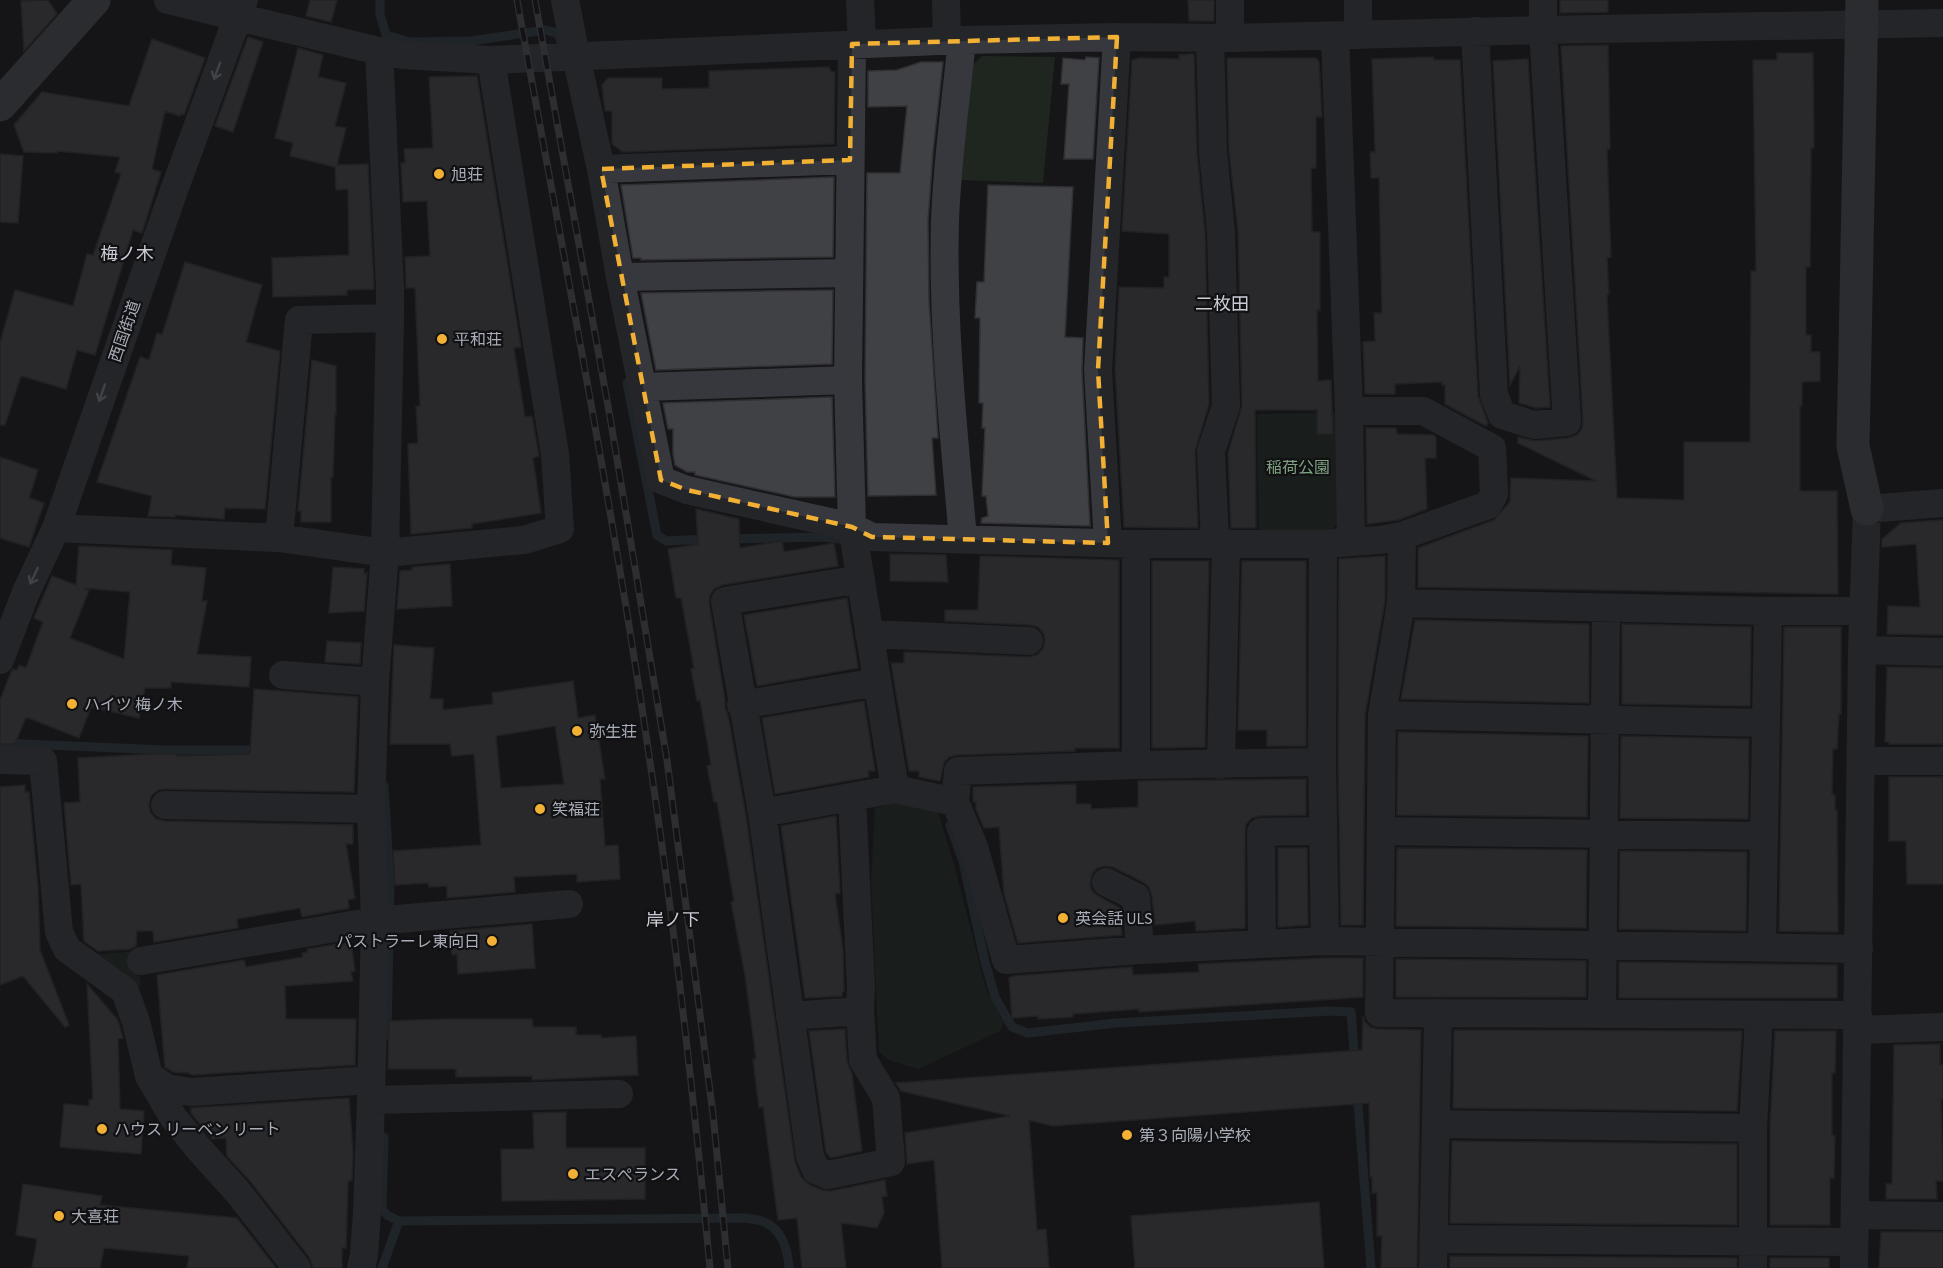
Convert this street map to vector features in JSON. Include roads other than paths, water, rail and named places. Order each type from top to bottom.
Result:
[{"type":"street","points":[[0,105],[94,0]]},
{"type":"street","points":[[168,0],[241,8],[380,51],[404,55],[491,60],[955,40],[1347,36],[1543,30],[1862,13],[1943,23]]},
{"type":"street","points":[[565,0],[601,168],[620,277],[661,480],[687,490],[852,527],[872,537],[1136,544],[1337,543],[1402,536],[1488,506],[1494,494],[1492,448],[1423,411],[1349,411]]},
{"type":"street","points":[[860,0],[850,160],[848,380],[852,527],[895,789]]},
{"type":"street","points":[[946,0],[955,40],[945,280],[952,411],[963,539]]},
{"type":"street","points":[[1221,765],[1220,543],[1211,450],[1226,406],[1221,232],[1213,152],[1220,38],[1230,0]]},
{"type":"street","points":[[1325,941],[1322,762],[1337,543],[1349,411],[1347,36],[1358,0]]},
{"type":"street","points":[[1475,31],[1494,395],[1502,415],[1534,425],[1567,422],[1543,0]]},
{"type":"street","name":"西国街道","points":[[0,660],[26,592],[56,528],[118,346],[241,8]]},
{"type":"street","points":[[1855,1241],[1862,650],[1867,509],[1853,446],[1862,13]]},
{"type":"street","points":[[1108,543],[1098,370],[1117,37]]},
{"type":"street","points":[[361,1268],[367,1212],[371,1090],[375,921],[372,809],[375,682],[385,553],[390,318],[380,51]]},
{"type":"street","points":[[56,528],[279,538],[385,553],[524,540],[560,529],[555,454],[491,60]]},
{"type":"street","points":[[601,168],[850,160]]},
{"type":"street","points":[[620,277],[849,273]]},
{"type":"street","points":[[279,538],[299,320],[390,318]]},
{"type":"street","points":[[643,387],[848,380]]},
{"type":"street","points":[[1867,509],[1943,504]]},
{"type":"street","points":[[1402,536],[1401,603],[1382,715],[1382,942],[1379,1012],[1759,1016],[1943,1027]]},
{"type":"street","points":[[1136,544],[1136,765]]},
{"type":"street","points":[[852,798],[863,1060],[886,1098],[891,1162],[828,1175],[816,1170],[810,1156],[762,813],[724,601],[861,579]]},
{"type":"street","points":[[1401,603],[1863,611]]},
{"type":"street","points":[[1602,1014],[1606,608]]},
{"type":"street","points":[[1762,947],[1762,836],[1768,611]]},
{"type":"street","points":[[869,634],[1029,641]]},
{"type":"street","points":[[1862,650],[1943,652]]},
{"type":"street","points":[[283,675],[375,682]]},
{"type":"street","points":[[741,705],[877,682]]},
{"type":"street","points":[[1382,715],[1765,723]]},
{"type":"street","points":[[0,760],[43,761],[59,932],[67,949],[125,991],[136,1022],[149,1076],[173,1117],[237,1191],[297,1268]]},
{"type":"street","points":[[1861,761],[1943,762]]},
{"type":"street","points":[[1322,762],[957,771],[955,802],[974,847],[1006,960],[1140,950],[1325,941],[1859,949]]},
{"type":"street","points":[[762,813],[895,789],[955,802]]},
{"type":"street","points":[[165,805],[372,809]]},
{"type":"street","points":[[1262,944],[1261,832],[1323,831]]},
{"type":"street","points":[[1381,831],[1762,836]]},
{"type":"street","points":[[1106,882],[1136,897],[1140,950]]},
{"type":"street","points":[[141,962],[375,921],[569,904]]},
{"type":"street","points":[[790,1016],[860,1011]]},
{"type":"street","points":[[1433,1268],[1438,1012]]},
{"type":"street","points":[[1753,1255],[1753,1128],[1759,1016]]},
{"type":"street","points":[[149,1076],[167,1088],[191,1092],[371,1090],[619,1094]]},
{"type":"street","points":[[1436,1124],[1753,1128]]},
{"type":"street","points":[[1434,1239],[1753,1255],[1855,1241],[1943,1216]]},
{"type":"waterway","points":[[380,0],[380,14],[386,35],[410,42],[471,41],[545,30],[558,33],[561,42]]},
{"type":"waterway","points":[[627,383],[657,535],[666,541],[708,539]]},
{"type":"waterway","points":[[728,539],[823,537],[840,539]]},
{"type":"waterway","points":[[0,743],[164,750],[261,750]]},
{"type":"waterway","points":[[384,786],[390,885],[387,1036]]},
{"type":"waterway","points":[[950,825],[963,861],[995,997],[1012,1027],[1028,1033],[1116,1023],[1330,1011],[1351,1012],[1355,1063]]},
{"type":"waterway","points":[[1357,1091],[1371,1268]]},
{"type":"waterway","points":[[384,1137],[382,1208],[387,1215],[399,1221],[744,1218],[762,1221],[780,1235],[789,1268]]},
{"type":"waterway","points":[[382,1268],[399,1221]]},
{"type":"railway","points":[[517,0],[587,381],[636,666],[676,951],[710,1268]]},
{"type":"railway","points":[[535,0],[610,417],[667,760],[713,1114],[728,1268]]},
{"type":"place","name":"旭荘","points":[[439,174]]},
{"type":"place","name":"平和荘","points":[[442,339]]},
{"type":"place","name":"ハイツ 梅ノ木","points":[[72,704]]},
{"type":"place","name":"弥生荘","points":[[577,731]]},
{"type":"place","name":"笑福荘","points":[[540,809]]},
{"type":"place","name":"英会話 ULS","points":[[1063,918]]},
{"type":"place","name":"パストラーレ東向日","points":[[492,941]]},
{"type":"place","name":"ハウス リーベン リート","points":[[102,1129]]},
{"type":"place","name":"第３向陽小学校","points":[[1127,1135]]},
{"type":"place","name":"エスぺランス","points":[[573,1174]]},
{"type":"place","name":"大喜荘","points":[[59,1216]]},
{"type":"district","name":"梅ノ木","points":[[127,254]]},
{"type":"district","name":"二枚田","points":[[1222,304]]},
{"type":"district","name":"岸ノ下","points":[[673,920]]},
{"type":"park label","name":"稲荷公園","points":[[1298,467]]}]
